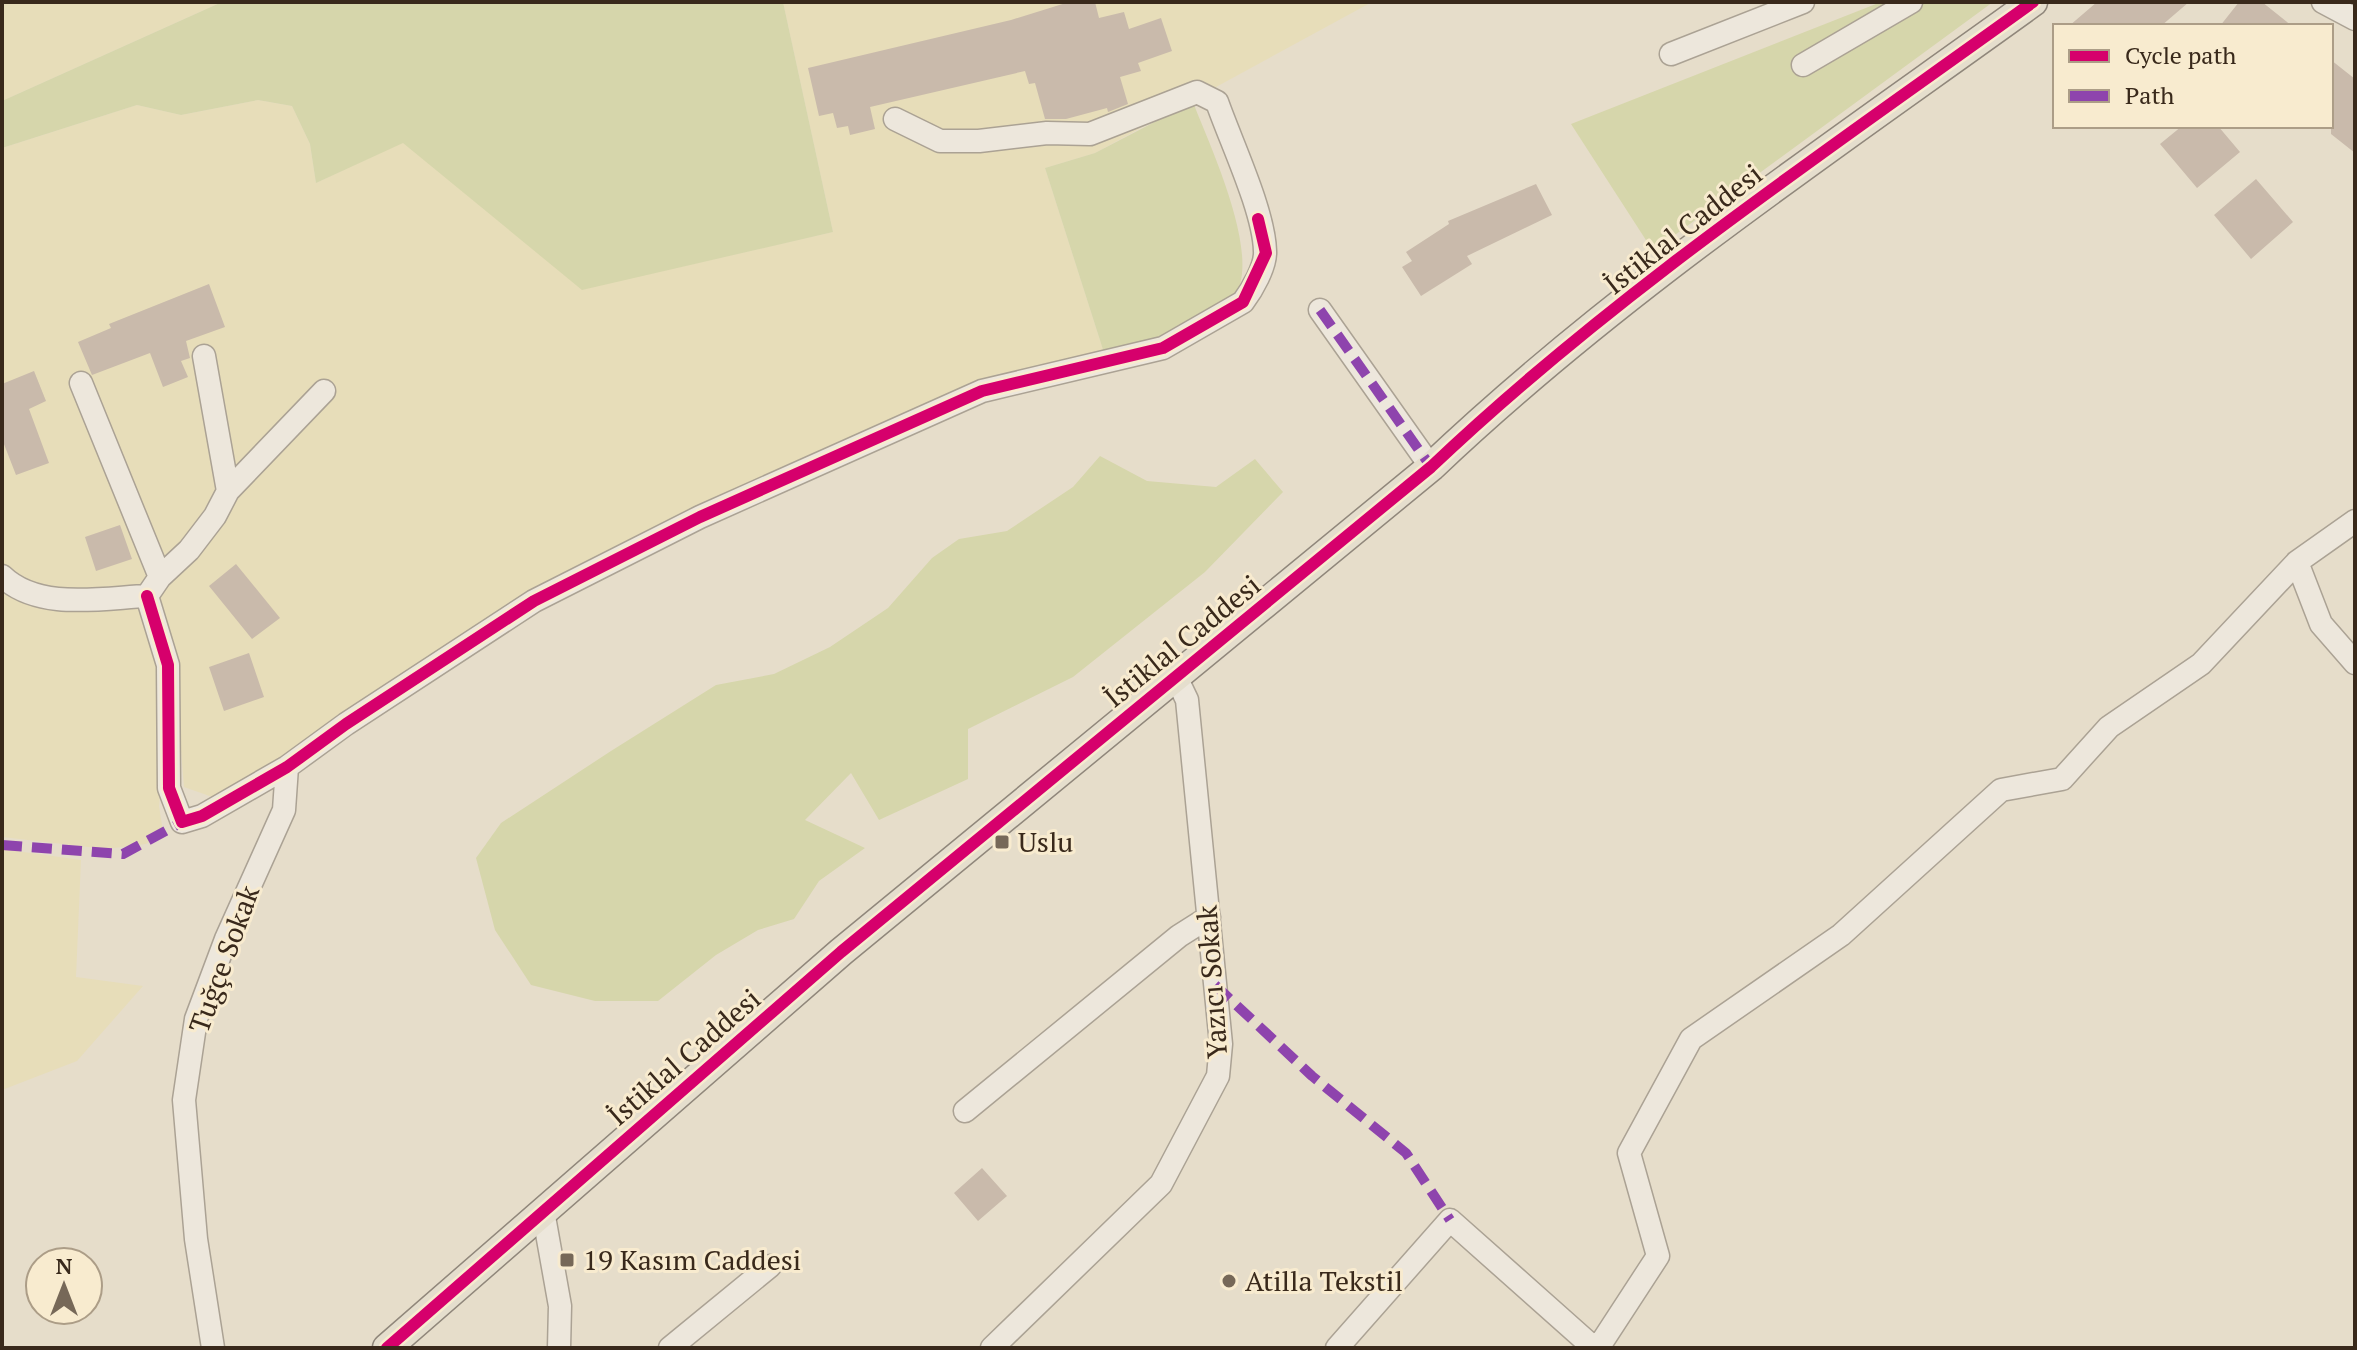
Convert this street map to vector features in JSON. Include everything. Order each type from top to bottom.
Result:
[{"type":"main road","name":"İstiklal Caddesi","points":[[387,1348],[841,952],[1431,467],[1505,397],[1735,217],[2032,2]]},
{"type":"street","points":[[1671,54],[1803,2]]},
{"type":"street","points":[[1803,65],[1911,2]]},
{"type":"street","points":[[2323,2],[2355,19]]},
{"type":"street","points":[[81,383],[154,586],[168,665],[169,788],[182,822],[202,816],[287,767],[346,724],[534,601],[700,517],[982,391],[1163,348],[1243,302],[1266,253],[1258,219],[1217,102],[1197,92],[1090,134],[1047,133],[979,141],[940,141],[895,119]]},
{"type":"street","points":[[1320,310],[1431,467]]},
{"type":"street","points":[[204,356],[228,491]]},
{"type":"street","points":[[2,576],[12,586],[58,600],[154,586],[189,550],[215,516],[228,491],[324,391]]},
{"type":"street","points":[[1337,1348],[1450,1220],[1596,1348],[1658,1256],[1629,1153],[1691,1039],[1841,935],[2001,790],[2062,779],[2109,727],[2201,664],[2297,562],[2355,521]]},
{"type":"street","points":[[2297,562],[2321,624],[2355,663]]},
{"type":"street","name":"Yazıcı Sokak","points":[[992,1348],[1136,1212],[1161,1184],[1218,1076],[1221,1044],[1187,700],[1176,677]]},
{"type":"street","name":"Tuğçe Sokak","points":[[213,1348],[196,1239],[184,1100],[196,1019],[226,939],[284,810],[287,767]]},
{"type":"street","points":[[965,1111],[1179,936],[1209,917]]},
{"type":"street","points":[[543,1211],[560,1306],[559,1348]]},
{"type":"street","points":[[670,1348],[770,1266]]},
{"type":"shaded area","points":[[2,2],[222,2],[2,101]]},
{"type":"shaded area","points":[[783,2],[1372,2],[1095,153],[1045,168],[1106,359],[998,374],[900,419],[449,646],[218,799],[184,787],[175,679],[158,607],[141,585],[103,587],[70,596],[27,585],[2,565],[2,148],[137,105],[181,115],[258,100],[292,106],[310,144],[316,183],[403,142],[582,289],[833,232]]},
{"type":"shaded area","points":[[2,586],[144,603],[158,661],[162,775],[159,806],[163,832],[146,844],[106,849],[2,837]]},
{"type":"shaded area","points":[[2,849],[81,860],[76,977],[143,986],[77,1061],[2,1090]]},
{"type":"green space","points":[[222,2],[783,2],[833,232],[582,290],[403,143],[316,183],[310,144],[292,106],[258,100],[181,115],[137,105],[2,148],[2,101]]},
{"type":"green space","points":[[1881,2],[1993,2],[1653,251],[1571,124]]},
{"type":"green space","points":[[1193,102],[1231,202],[1242,258],[1241,281],[1233,299],[1224,307],[1174,332],[1106,359],[1045,168],[1095,153]]},
{"type":"green space","points":[[1100,456],[1147,481],[1216,487],[1255,459],[1283,492],[1205,572],[1073,677],[968,729],[968,779],[879,820],[851,773],[805,820],[865,848],[819,881],[794,919],[758,930],[716,955],[658,1001],[595,1001],[531,985],[495,930],[476,858],[501,823],[716,685],[774,674],[830,647],[888,608],[932,558],[959,539],[1007,531],[1073,487]]},
{"type":"building","points":[[1069,2],[1095,2],[1099,18],[1124,12],[1129,29],[1161,18],[1172,51],[1138,63],[1141,71],[1120,77],[1128,104],[1108,112],[1107,108],[1066,119],[1045,119],[1035,83],[1029,84],[1025,71],[870,107],[875,129],[850,135],[848,126],[837,128],[833,113],[819,116],[808,68],[1011,20]]},
{"type":"building","points":[[2097,2],[2189,2],[2163,24],[2071,24]]},
{"type":"building","points":[[2239,2],[2262,2],[2290,24],[2222,24]]},
{"type":"building","points":[[2333,62],[2355,79],[2355,153],[2331,134]]},
{"type":"building","points":[[2180,128],[2220,128],[2240,152],[2197,188],[2160,144]]},
{"type":"building","points":[[2256,179],[2293,222],[2251,259],[2214,215]]},
{"type":"building","points":[[1536,184],[1552,215],[1467,256],[1472,264],[1421,296],[1402,267],[1412,261],[1406,252],[1449,224],[1448,221]]},
{"type":"building","points":[[209,284],[225,327],[186,341],[190,358],[181,361],[188,377],[163,387],[150,353],[92,375],[78,342],[111,328],[109,324]]},
{"type":"building","points":[[34,371],[46,401],[29,409],[49,463],[16,475],[2,439],[2,384]]},
{"type":"building","points":[[120,525],[132,559],[96,571],[85,537]]},
{"type":"building","points":[[236,564],[280,618],[252,639],[209,586]]},
{"type":"building","points":[[249,653],[264,697],[224,711],[209,667]]},
{"type":"building","points":[[982,1168],[1007,1196],[978,1221],[954,1193]]},
{"type":"marked path","points":[[1320,310],[1431,467]]},
{"type":"marked path","points":[[2,845],[123,854],[182,822]]},
{"type":"marked path","points":[[1215,985],[1312,1076],[1406,1153],[1450,1220]]},
{"type":"cycle path","points":[[387,1348],[841,952],[1431,467],[1573,342],[1801,168],[2033,2]]},
{"type":"cycle path","points":[[147,596],[168,665],[169,788],[182,822],[202,816],[287,767],[346,724],[534,601],[700,517],[982,391],[1163,348],[1243,302],[1266,253],[1258,219]]},
{"type":"place","name":"Uslu","points":[[1002,842]]},
{"type":"place","name":"19 Kasım Caddesi","points":[[567,1260]]},
{"type":"place","name":"Atilla Tekstil","points":[[1229,1281]]}]
